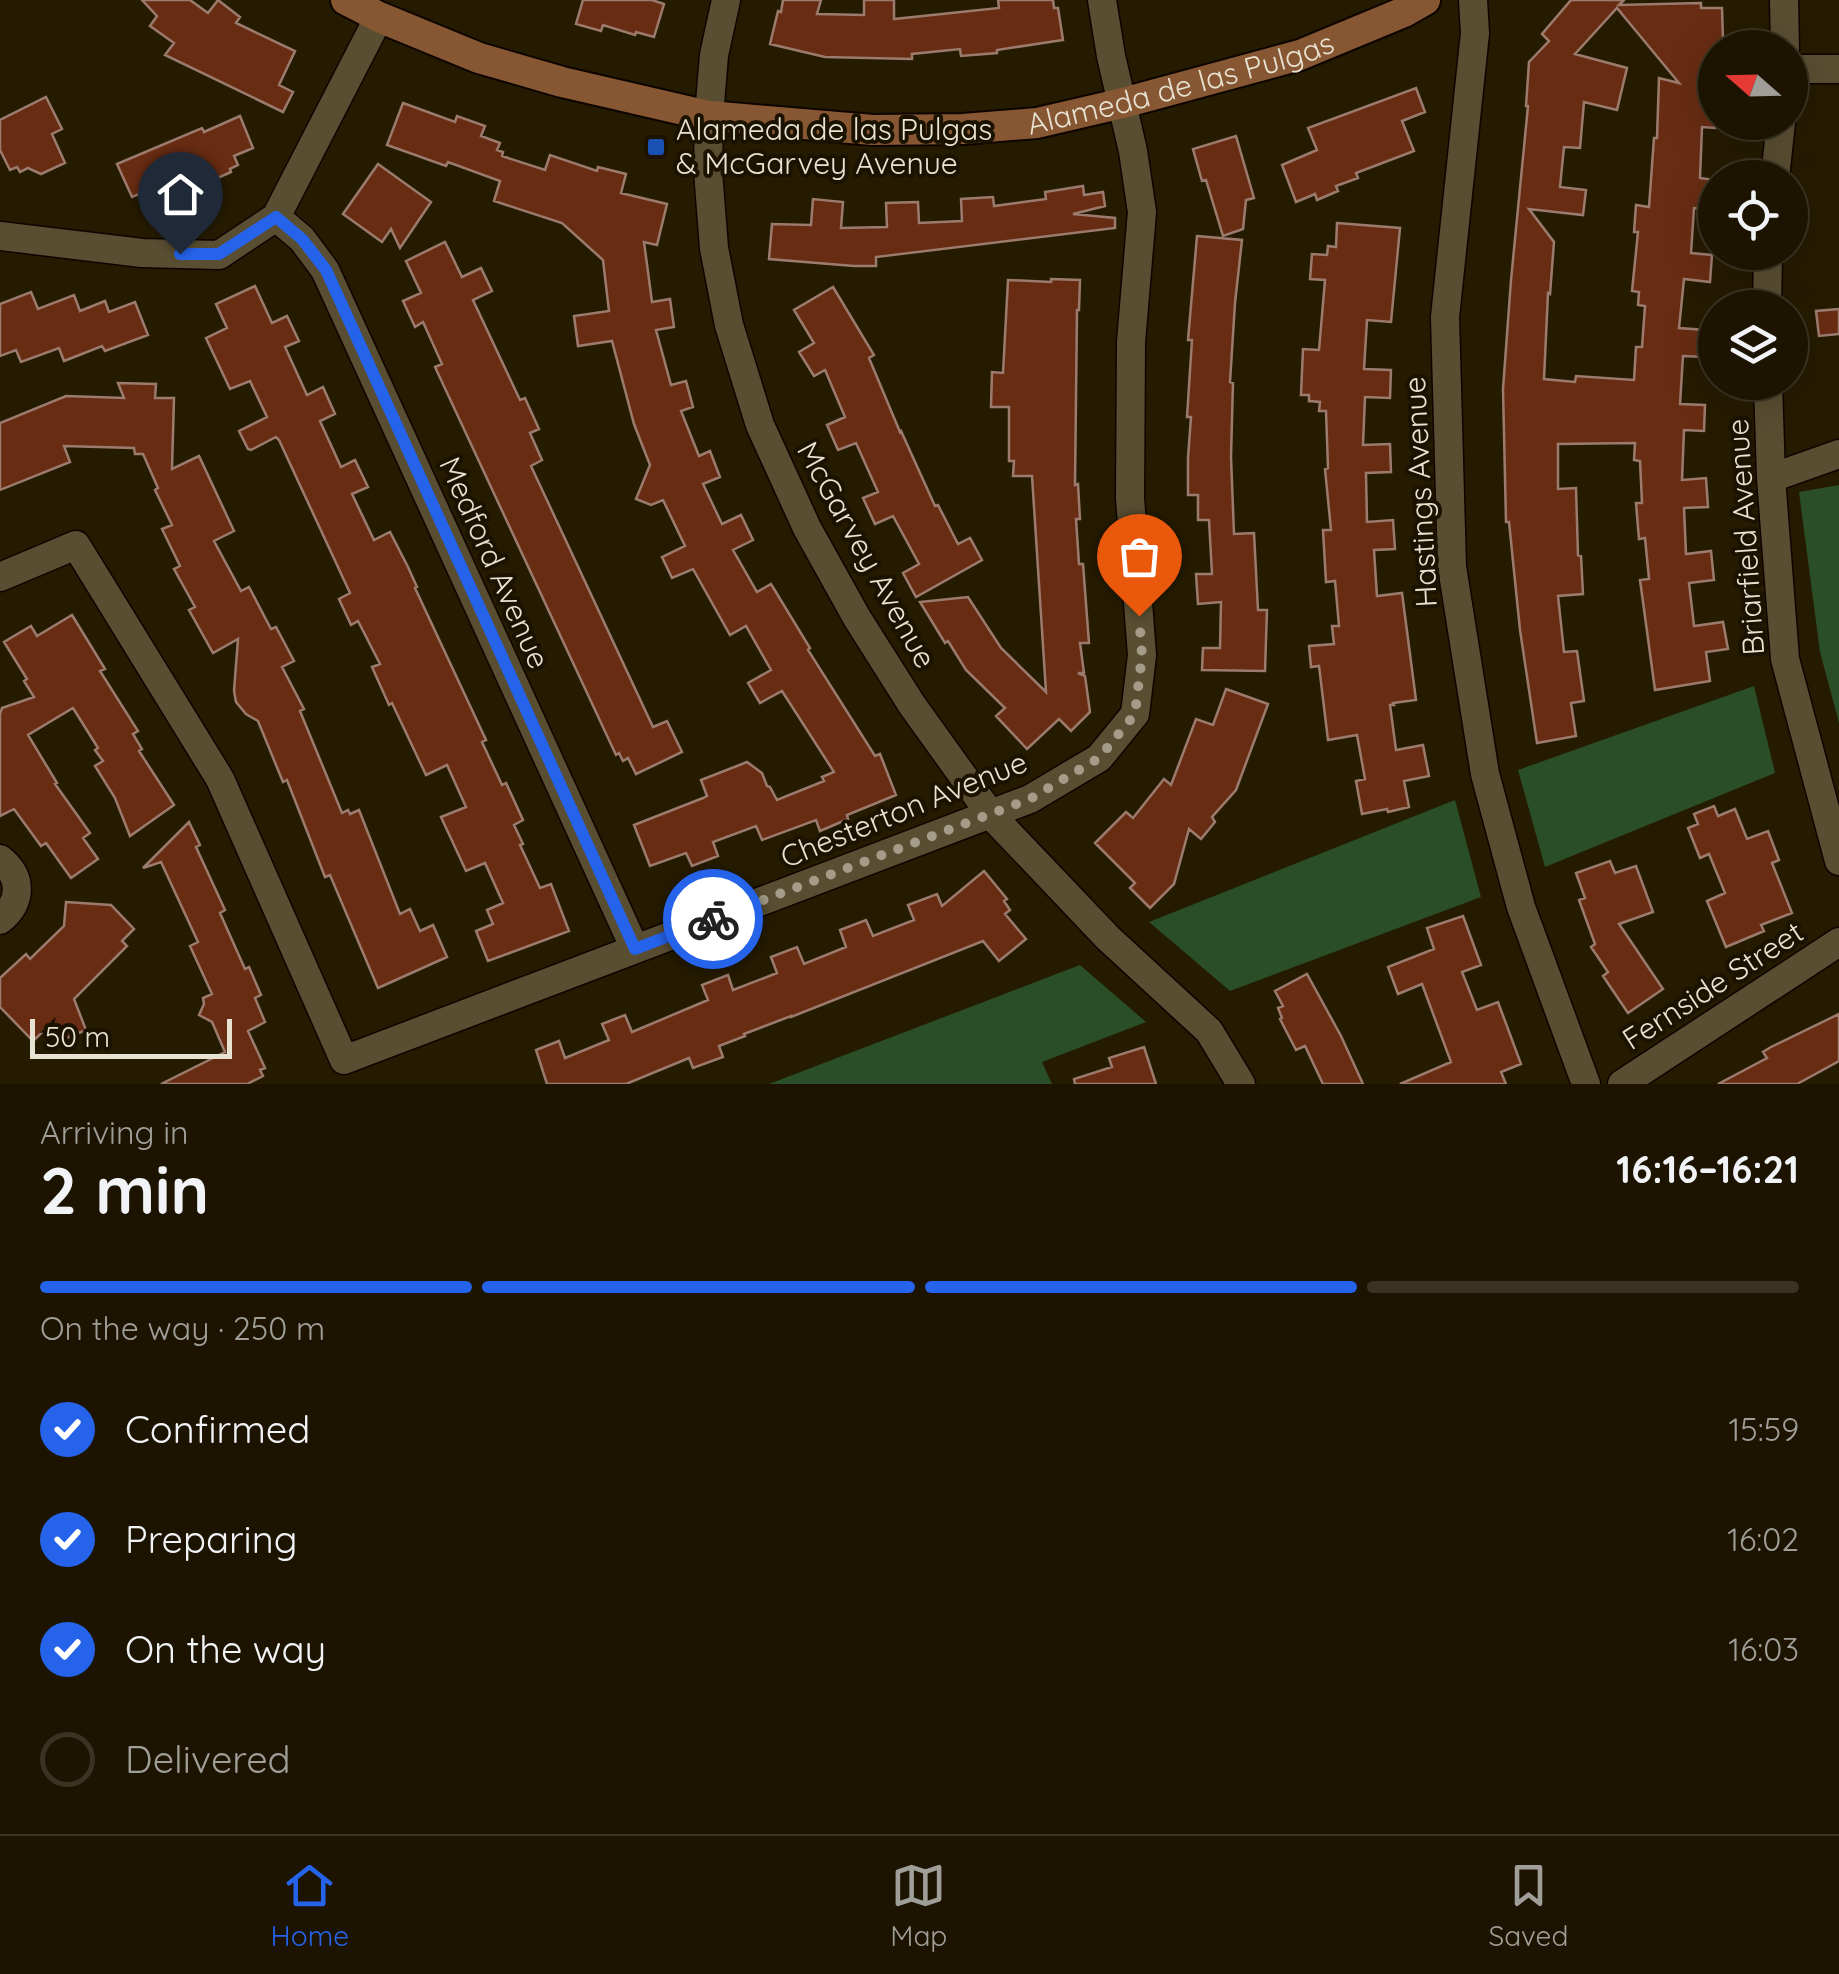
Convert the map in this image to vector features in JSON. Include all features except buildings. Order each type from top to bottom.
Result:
[{"type":"main road","name":"Alameda de las Pulgas","points":[[346,0],[379,17],[496,62],[562,82],[709,116],[874,130],[1037,123],[1123,103],[1300,54],[1425,0]]},
{"type":"street","name":"McGarvey Avenue","points":[[726,0],[714,54],[709,116],[708,171],[714,248],[728,326],[760,425],[807,528],[912,705],[990,815],[1108,938],[1209,1031],[1241,1084]]},
{"type":"street","name":"Chesterton Avenue","points":[[0,577],[76,545],[220,780],[344,1060],[1030,799],[1099,758],[1135,714],[1142,655],[1130,498],[1131,342],[1142,212],[1102,0]]},
{"type":"street","name":"Hastings Avenue","points":[[1473,0],[1475,34],[1445,317],[1452,567],[1485,774],[1521,908],[1586,1084]]},
{"type":"street","points":[[1784,0],[1785,30]]},
{"type":"street","points":[[0,236],[142,253],[219,254],[276,217],[379,17]]},
{"type":"street","points":[[1808,69],[1839,69]]},
{"type":"street","name":"Medford Avenue","points":[[276,217],[302,239],[326,270],[635,949]]},
{"type":"street","name":"Briarfield Avenue","points":[[1768,400],[1770,478],[1785,658],[1839,861]]},
{"type":"street","points":[[1770,478],[1839,454]]},
{"type":"street","points":[[0,859],[12,869],[18,890],[10,912],[0,920]]},
{"type":"street","name":"Fernside Street","points":[[1622,1084],[1839,942]]},
{"type":"green space","points":[[1839,485],[1839,723],[1820,652],[1799,492]]},
{"type":"green space","points":[[1754,686],[1775,773],[1545,867],[1518,770]]},
{"type":"green space","points":[[1455,800],[1481,897],[1230,991],[1149,922]]},
{"type":"green space","points":[[1080,965],[1146,1022],[1042,1062],[1052,1084],[769,1084]]},
{"type":"way so far","points":[[713,919],[1030,799],[1099,758],[1135,714],[1142,655],[1139,616]]},
{"type":"place","name":"Alameda de las Pulgas & McGarvey Avenue","points":[[656,147]]},
{"type":"route","points":[[180,254],[219,254],[276,217],[302,239],[326,270],[635,949],[713,919]]}]
